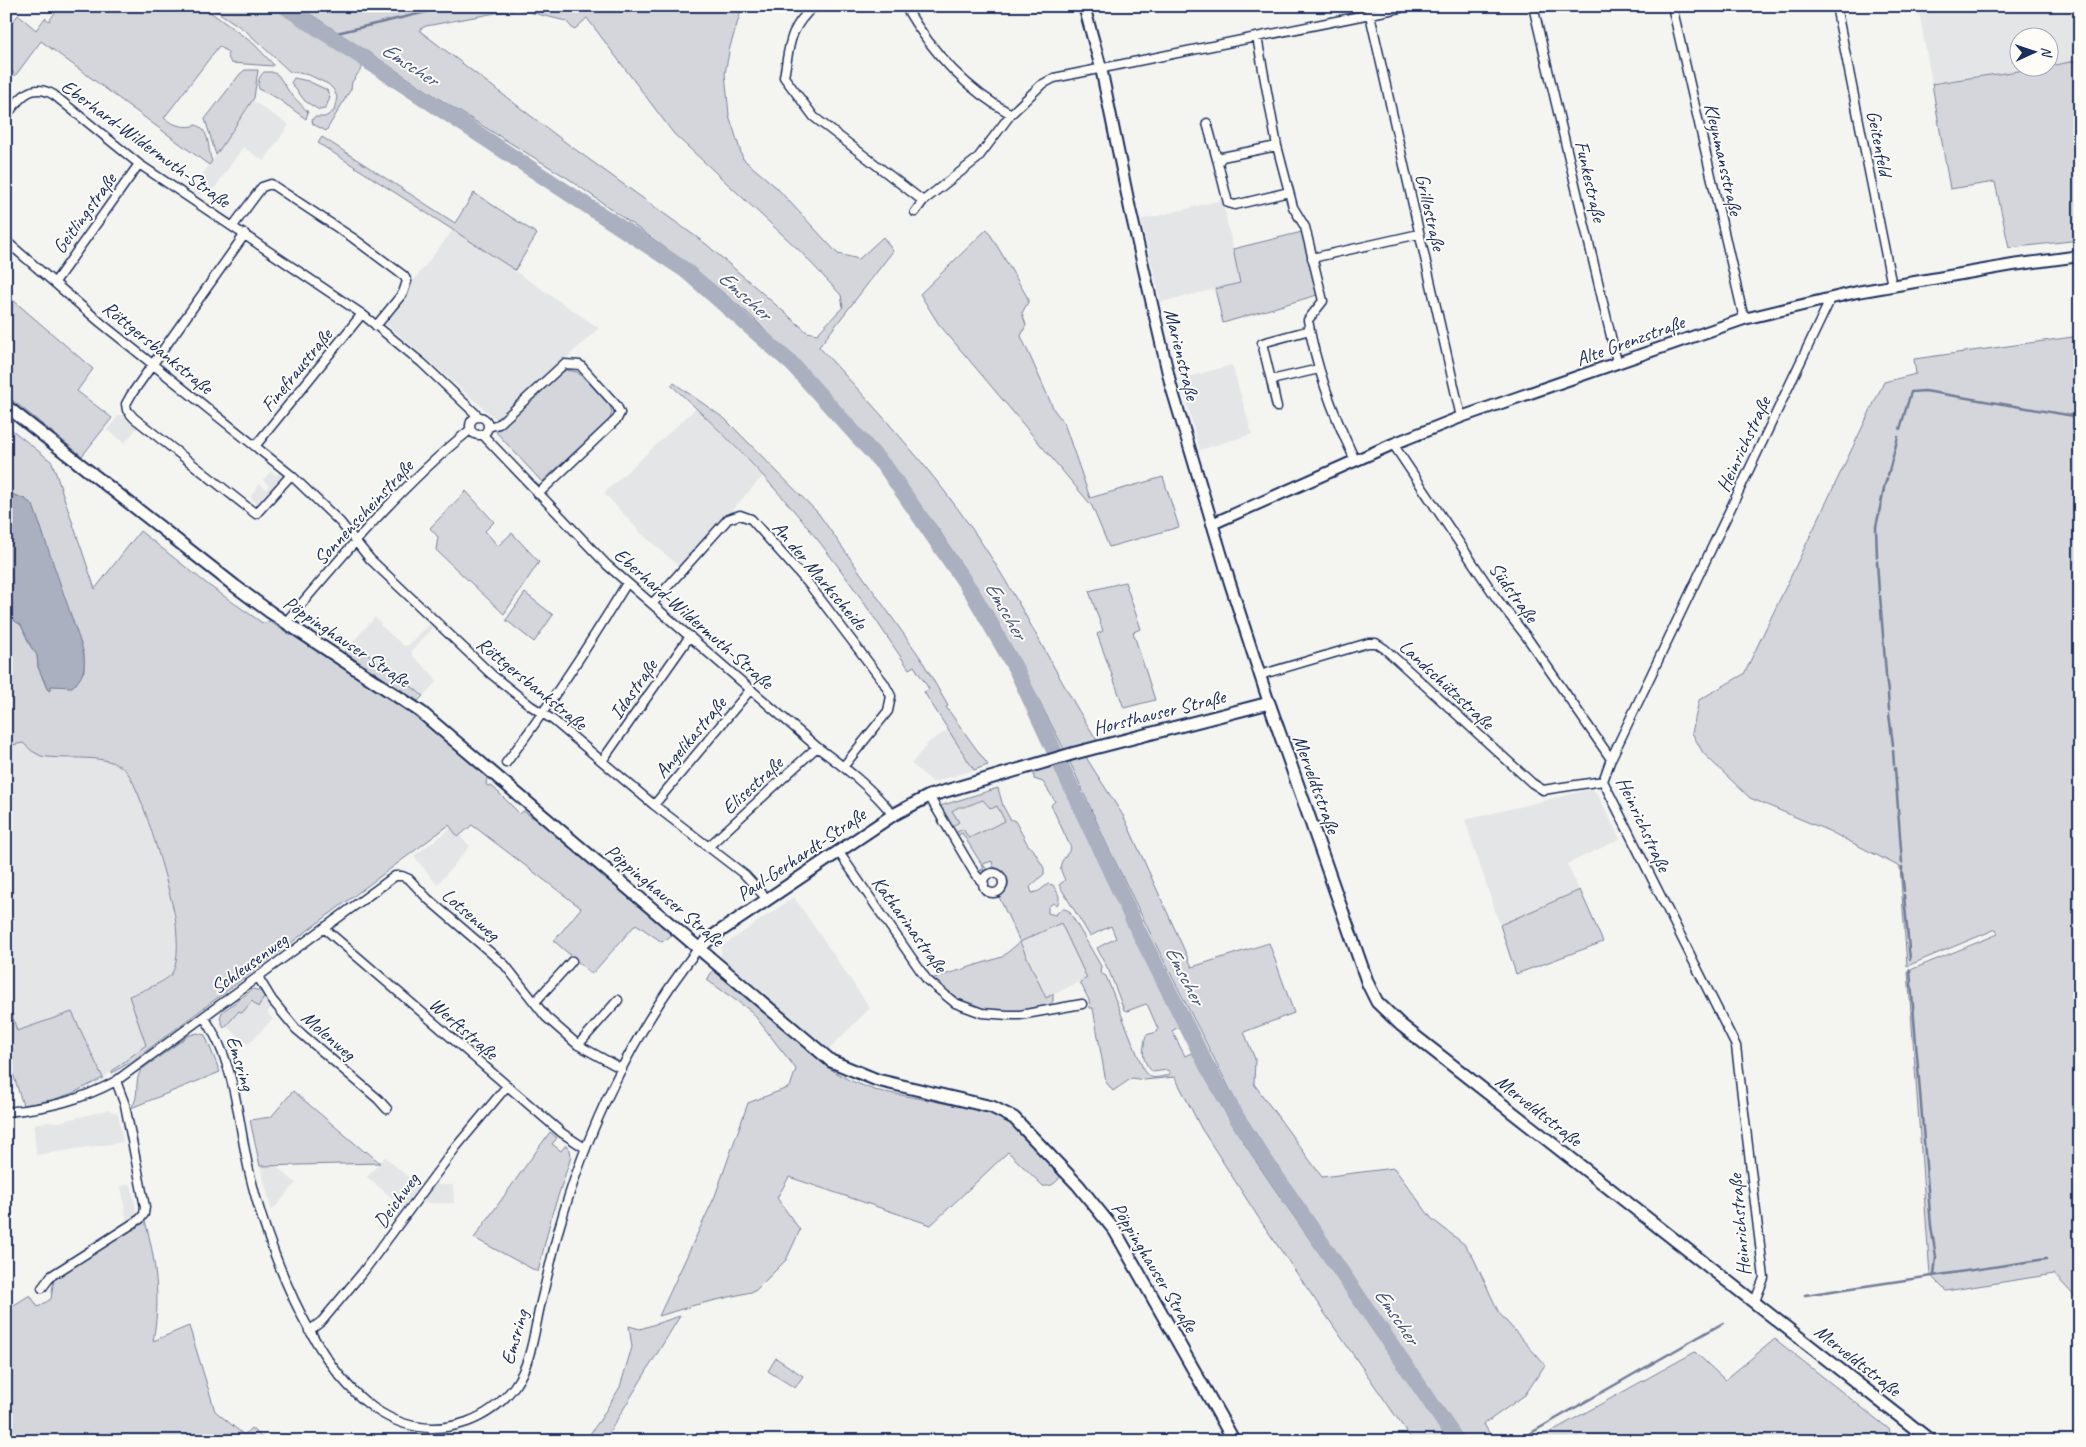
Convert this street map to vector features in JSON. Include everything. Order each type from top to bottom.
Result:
[{"type":"main road","name":"Pöppinghauser Straße","points":[[6,406],[235,586],[421,712],[831,1061],[877,1080],[992,1106],[1014,1118],[1084,1192],[1115,1231],[1234,1441]]},
{"type":"main road","name":"Horsthauser Straße","points":[[1059,757],[1269,703]]},
{"type":"main road","name":"Merveldtstraße","points":[[1269,703],[1351,940],[1368,984],[1378,1002],[1401,1025],[1931,1441]]},
{"type":"main road","name":"Paul-Gerhardt-Straße","points":[[698,949],[712,936],[893,815],[929,796],[1059,757]]},
{"type":"street","points":[[814,6],[801,19],[792,33],[784,77],[814,117],[924,201]]},
{"type":"street","points":[[905,6],[920,33],[959,78],[1011,114]]},
{"type":"street","name":"Marienstraße","points":[[1084,6],[1101,68],[1130,209],[1171,386],[1212,524],[1269,703]]},
{"type":"street","points":[[915,212],[924,201],[977,159],[1011,114],[1041,85],[1054,78],[1257,37],[1369,10],[1410,6]]},
{"type":"street","name":"Funkestraße","points":[[1533,6],[1616,362]]},
{"type":"street","name":"Kleynmansstraße","points":[[1672,6],[1744,319]]},
{"type":"street","name":"Geitenfeld","points":[[1836,6],[1892,286]]},
{"type":"street","name":"Grillostraße","points":[[1369,10],[1461,417]]},
{"type":"street","points":[[1257,37],[1277,146],[1293,207],[1305,227],[1323,301],[1308,320],[1319,369],[1336,420],[1355,460]]},
{"type":"street","name":"Eberhard-Wildermuth-Straße","points":[[6,116],[24,94],[39,90],[46,91],[54,96],[139,164],[362,314],[422,363],[479,417]]},
{"type":"street","points":[[1208,123],[1228,203],[1235,205],[1289,192]]},
{"type":"street","points":[[1218,163],[1222,157],[1277,146]]},
{"type":"street","name":"Geitlingstraße","points":[[55,282],[139,164]]},
{"type":"street","name":"Eberhard-Wildermuth-Straße","points":[[233,226],[262,187],[271,184],[352,238],[404,276],[406,281],[403,293],[376,326]]},
{"type":"street","points":[[245,234],[131,395],[126,407],[129,414],[256,514],[291,475]]},
{"type":"street","points":[[1312,258],[1419,234]]},
{"type":"street","name":"Röttgersbankstraße","points":[[6,241],[101,323],[256,445],[291,475],[356,540],[370,559],[491,674],[531,706],[544,713],[654,805],[745,875],[767,899]]},
{"type":"street","name":"Alte Grenzstraße","points":[[1212,524],[1355,460],[1461,417],[1744,319],[1831,298],[1892,286],[2013,265],[2080,256]]},
{"type":"street","name":"Heinrichstraße","points":[[1755,1301],[1764,1278],[1736,1046],[1603,781],[1610,759],[1831,298]]},
{"type":"street","name":"Finefraustraße","points":[[256,445],[362,314]]},
{"type":"street","points":[[1277,407],[1262,343],[1310,330]]},
{"type":"street","points":[[488,427],[484,418],[479,417],[471,421],[470,430],[476,435],[483,435],[488,427],[499,424],[564,364],[580,365],[617,406],[620,413],[617,419],[538,494]]},
{"type":"street","points":[[1271,380],[1319,369]]},
{"type":"street","name":"Sonnenscheinstraße","points":[[286,622],[356,540],[422,473],[470,430]]},
{"type":"street","name":"Eberhard-Wildermuth-Straße","points":[[483,435],[538,494],[627,583],[817,747],[843,767],[883,802],[893,815]]},
{"type":"street","name":"Südstraße","points":[[1393,444],[1497,599],[1526,636],[1610,759]]},
{"type":"street","name":"An der Markscheide","points":[[652,604],[728,519],[740,515],[746,516],[751,520],[830,610],[884,683],[891,696],[888,711],[843,767]]},
{"type":"street","points":[[506,763],[544,713],[583,655],[627,583]]},
{"type":"street","name":"Idastraße","points":[[602,761],[690,636]]},
{"type":"street","name":"Landschützstraße","points":[[1260,675],[1368,643],[1376,643],[1385,649],[1532,783],[1543,790],[1603,781]]},
{"type":"street","name":"Angelikastraße","points":[[654,805],[751,689]]},
{"type":"street","name":"Elisestraße","points":[[708,847],[817,747]]},
{"type":"street","points":[[929,796],[975,874],[984,884]]},
{"type":"street","name":"Katharinastraße","points":[[838,851],[927,980],[955,1003],[982,1013],[1008,1016],[1082,1004]]},
{"type":"street","name":"Schleusenweg","points":[[6,1112],[54,1106],[88,1095],[116,1081],[395,876],[402,876]]},
{"type":"street","name":"Lotsenweg","points":[[402,876],[413,883],[505,965],[546,1017],[578,1045],[622,1069]]},
{"type":"street","name":"Werftstraße","points":[[324,928],[562,1133],[585,1148]]},
{"type":"street","name":"Emsring","points":[[204,1017],[215,1033],[229,1066],[246,1156],[257,1199],[288,1284],[310,1331],[327,1359],[350,1387],[369,1406],[391,1419],[412,1426],[439,1428],[475,1419],[492,1409],[515,1387],[526,1365],[559,1230],[585,1148],[622,1069],[658,1008],[698,949]]},
{"type":"street","points":[[535,1002],[572,960]]},
{"type":"street","name":"Molenweg","points":[[258,977],[272,1000],[296,1029],[378,1099],[387,1109]]},
{"type":"street","points":[[578,1045],[618,1000]]},
{"type":"street","points":[[42,1288],[51,1276],[140,1219],[144,1214],[145,1207],[125,1105],[116,1081]]},
{"type":"street","name":"Deichweg","points":[[310,1331],[322,1321],[357,1279],[456,1147],[507,1086]]},
{"type":"shaded area","points":[[60,6],[202,6],[254,44],[273,66],[231,63],[227,55],[229,53],[219,46],[164,118],[179,126],[188,127],[196,125],[204,131],[212,161],[209,165],[41,41],[15,76],[6,59],[6,30],[18,15],[36,30],[45,18],[49,21]]},
{"type":"shaded area","points":[[209,6],[273,6],[364,65],[352,82],[351,89],[326,131],[313,124],[312,120],[314,117],[325,117],[334,111],[337,97],[334,90],[328,84],[309,75],[289,71],[246,31]]},
{"type":"shaded area","points":[[298,6],[739,6],[741,11],[730,47],[725,73],[729,115],[743,159],[776,187],[838,254],[859,259],[883,237],[893,251],[819,347],[920,460],[975,533],[992,558],[1098,742],[1065,751],[996,618],[939,530],[880,452],[803,368],[752,317],[695,269],[569,179],[452,107]],"holes":[[[517,9],[566,21],[574,30],[587,18],[674,134],[799,250],[841,295],[843,307],[817,334],[807,332],[706,244],[565,142],[420,31],[420,29],[426,26]]]},
{"type":"shaded area","points":[[1918,6],[2080,6],[2080,60],[2058,65],[2058,28],[2008,28],[2008,73],[1932,84]]},
{"type":"shaded area","points":[[2080,60],[2080,240],[2009,248],[1995,182],[1950,189],[1932,84],[2008,72],[2008,78],[2058,78],[2058,64]]},
{"type":"shaded area","points":[[245,70],[258,70],[254,98],[216,155],[205,119]]},
{"type":"shaded area","points":[[264,72],[272,72],[278,75],[290,93],[308,112],[306,119],[277,98],[260,90],[258,86],[259,81]]},
{"type":"shaded area","points":[[294,78],[308,81],[327,90],[330,98],[325,109],[319,110],[305,101],[291,83]]},
{"type":"shaded area","points":[[253,101],[289,125],[264,161],[243,147],[210,195],[203,191],[200,195],[192,190]]},
{"type":"shaded area","points":[[322,137],[455,223],[474,193],[537,234],[515,270],[318,143]]},
{"type":"shaded area","points":[[474,193],[537,234],[515,271],[599,328],[498,421],[385,323],[386,318],[406,294],[410,285],[453,230]]},
{"type":"shaded area","points":[[1222,200],[1241,283],[1161,302],[1141,220]]},
{"type":"shaded area","points":[[987,229],[1029,300],[1022,313],[1026,325],[1021,336],[1054,410],[1064,423],[1090,498],[1163,477],[1179,527],[1109,547],[1092,506],[938,323],[920,294]]},
{"type":"shaded area","points":[[1302,232],[1317,295],[1223,323],[1215,289],[1240,283],[1233,249]]},
{"type":"shaded area","points":[[6,294],[93,369],[77,391],[112,418],[82,456],[6,395]]},
{"type":"shaded area","points":[[2080,336],[2080,1302],[2054,1274],[1946,1291],[1930,1275],[1908,971],[1998,934],[1996,929],[1907,966],[1900,867],[1829,831],[1750,798],[1703,753],[1692,733],[1699,700],[1744,674],[1884,382],[1916,374],[1914,359]]},
{"type":"shaded area","points":[[1232,365],[1252,434],[1200,450],[1180,379]]},
{"type":"shaded area","points":[[566,370],[577,372],[610,406],[612,412],[610,419],[542,482],[496,432]]},
{"type":"shaded area","points":[[674,383],[725,419],[818,513],[920,657],[948,706],[946,707],[988,765],[974,770],[924,692],[929,689],[914,666],[909,669],[858,593],[821,544],[760,473],[717,428],[671,385]]},
{"type":"shaded area","points":[[696,408],[763,476],[680,567],[642,534],[604,493]]},
{"type":"shaded area","points":[[119,415],[127,415],[139,425],[125,443],[107,430]]},
{"type":"shaded area","points":[[6,425],[52,462],[95,589],[140,531],[211,587],[263,624],[269,621],[289,634],[292,633],[408,710],[485,775],[487,778],[486,785],[493,787],[520,814],[523,811],[538,821],[672,935],[662,942],[636,924],[592,974],[554,941],[581,908],[472,825],[458,837],[449,825],[134,1060],[112,1073],[112,1071],[146,1045],[129,996],[159,983],[169,976],[175,968],[177,938],[175,917],[147,816],[132,780],[125,770],[117,764],[97,759],[41,756],[23,743],[6,746],[6,615],[21,625],[31,647],[37,655],[38,667],[47,689],[51,686],[76,684],[84,671],[84,654],[51,563],[41,527],[25,499],[6,492]]},
{"type":"shaded area","points":[[271,471],[276,476],[280,472],[284,475],[284,479],[259,505],[250,497],[260,484],[266,489],[269,486],[263,480]]},
{"type":"shaded area","points":[[466,491],[494,522],[485,531],[498,546],[512,533],[539,562],[504,614],[436,550],[438,537],[430,528]]},
{"type":"shaded area","points":[[1125,582],[1141,629],[1133,632],[1155,700],[1124,708],[1097,634],[1103,631],[1089,591]]},
{"type":"shaded area","points":[[525,593],[553,615],[534,642],[506,620]]},
{"type":"shaded area","points":[[375,617],[381,623],[380,625],[404,646],[409,645],[430,624],[433,627],[411,651],[413,656],[437,681],[423,696],[370,655],[356,650],[350,645]]},
{"type":"shaded area","points":[[350,645],[356,650],[370,655],[423,696],[418,701],[344,652]]},
{"type":"shaded area","points":[[948,730],[974,770],[933,782],[911,764],[929,742]]},
{"type":"shaded area","points":[[23,743],[32,751],[51,758],[107,759],[125,769],[139,794],[169,890],[177,939],[176,960],[172,974],[157,984],[129,996],[146,1045],[103,1078],[72,1012],[17,1031],[6,995],[6,746]]},
{"type":"shaded area","points":[[1087,755],[1087,759],[1124,817],[1192,967],[1269,943],[1294,1013],[1244,1032],[1255,1059],[1254,1084],[1322,1177],[1394,1168],[1432,1219],[1464,1244],[1473,1257],[1499,1313],[1545,1365],[1525,1395],[1484,1424],[1494,1441],[1464,1441],[1332,1250],[1240,1109],[1107,845],[1069,760]]},
{"type":"shaded area","points":[[1055,764],[1180,1026],[1172,1031],[1185,1056],[1193,1052],[1228,1118],[1255,1160],[1448,1441],[1413,1441],[1262,1223],[1201,1128],[1175,1077],[1144,1080],[1132,1078],[1113,1091],[1106,1082],[1093,1008],[1090,1008],[1089,1000],[1080,982],[1087,978],[1061,923],[1020,942],[999,897],[1008,887],[1008,880],[1005,874],[1000,869],[993,867],[992,861],[983,864],[987,870],[979,871],[984,868],[962,833],[957,836],[955,833],[963,829],[969,838],[1005,821],[997,806],[991,809],[983,800],[959,807],[952,811],[959,822],[951,827],[940,810],[940,806],[998,788],[1003,806],[1010,819],[1015,821],[1028,845],[1033,849],[1044,868],[1044,874],[1030,887],[1032,893],[1039,891],[1048,884],[1053,885],[1059,899],[1057,905],[1053,903],[1048,907],[1048,913],[1055,915],[1062,909],[1069,911],[1101,966],[1100,973],[1106,976],[1144,1071],[1152,1077],[1169,1075],[1170,1072],[1167,1070],[1153,1072],[1144,1059],[1143,1050],[1146,1035],[1157,1032],[1158,1029],[1148,1006],[1146,1004],[1127,1011],[1124,1010],[1109,971],[1097,948],[1116,938],[1111,926],[1090,936],[1059,885],[1065,880],[1061,870],[1061,863],[1071,848],[1051,805],[1055,801],[1043,782],[1034,779],[1034,770]]},
{"type":"shaded area","points":[[1592,789],[1598,795],[1620,839],[1567,864],[1603,942],[1516,974],[1465,820]]},
{"type":"shaded area","points":[[983,800],[997,806],[1005,821],[969,838],[963,829],[955,833],[951,827],[959,822],[952,811]]},
{"type":"shaded area","points":[[451,828],[470,846],[437,885],[414,856]]},
{"type":"shaded area","points":[[1580,890],[1603,942],[1516,974],[1500,925]]},
{"type":"shaded area","points":[[794,897],[870,1008],[827,1051],[719,959],[721,958],[721,947]]},
{"type":"shaded area","points":[[1061,923],[1087,978],[1046,998],[1020,942]]},
{"type":"shaded area","points":[[1020,942],[1046,998],[1053,994],[1053,1001],[1046,1006],[1017,1011],[991,1010],[978,1007],[954,996],[931,979],[1002,957]]},
{"type":"shaded area","points":[[713,970],[826,1063],[827,1067],[849,1080],[874,1090],[999,1115],[1009,1120],[1061,1175],[1056,1182],[1043,1186],[1008,1152],[931,1225],[789,1177],[777,1198],[800,1230],[786,1260],[755,1291],[695,1305],[659,1316],[715,1196],[748,1103],[790,1087],[796,1069],[751,1011],[707,980]]},
{"type":"shaded area","points":[[253,989],[265,995],[258,1007],[252,1001],[242,1013],[239,1011],[224,1028],[220,1018],[222,1012]]},
{"type":"shaded area","points":[[6,995],[17,1031],[72,1012],[103,1078],[73,1093],[52,1100],[23,1105],[6,1052]]},
{"type":"shaded area","points":[[265,995],[272,1007],[267,1013],[273,1019],[248,1044],[226,1026],[239,1011],[242,1013],[252,1001],[258,1006]]},
{"type":"shaded area","points":[[197,1033],[205,1035],[220,1072],[131,1108],[136,1099],[137,1080],[141,1070],[188,1036]]},
{"type":"shaded area","points":[[293,1091],[380,1163],[260,1166],[250,1120],[271,1117]]},
{"type":"shaded area","points":[[108,1110],[118,1114],[123,1142],[36,1155],[34,1128],[36,1123],[59,1122]]},
{"type":"shaded area","points":[[550,1132],[557,1138],[552,1144],[561,1151],[566,1145],[570,1150],[571,1157],[552,1214],[538,1272],[474,1238]]},
{"type":"shaded area","points":[[385,1157],[419,1186],[404,1208],[367,1177]]},
{"type":"shaded area","points":[[260,1166],[276,1166],[296,1183],[272,1211]]},
{"type":"shaded area","points":[[435,1182],[439,1185],[453,1185],[454,1203],[420,1203]]},
{"type":"shaded area","points":[[131,1184],[137,1215],[127,1222],[121,1186]]},
{"type":"shaded area","points":[[145,1221],[152,1250],[157,1295],[153,1341],[189,1326],[215,1411],[244,1435],[251,1428],[266,1441],[6,1441],[6,1310],[30,1295],[38,1307],[51,1299],[54,1278]]},
{"type":"shaded area","points":[[680,1316],[604,1441],[585,1441],[620,1387],[632,1347],[629,1326],[640,1329]]},
{"type":"shaded area","points":[[1775,1339],[1889,1429],[1893,1441],[1534,1441],[1695,1352],[1725,1380]]},
{"type":"shaded area","points":[[776,1358],[803,1376],[795,1388],[768,1371]]},
{"type":"water","points":[[6,492],[25,499],[33,505],[82,647],[84,669],[77,683],[72,687],[51,686],[50,691],[48,690],[38,667],[37,655],[31,647],[21,625],[6,615]]},
{"type":"waterway","name":"Emscher","points":[[284,6],[685,270],[792,364],[887,469],[973,594],[1017,671],[1136,926],[1207,1066],[1243,1128],[1457,1441]]},
{"type":"waterway","points":[[328,35],[452,6]]},
{"type":"waterway","points":[[1900,429],[1911,392],[1925,391],[2080,417]]},
{"type":"waterway","points":[[1888,475],[1898,437]]},
{"type":"waterway","points":[[1884,487],[1887,479]]},
{"type":"waterway","points":[[1877,557],[1876,527],[1884,489]]},
{"type":"waterway","points":[[1877,561],[1879,593]]},
{"type":"waterway","points":[[1880,596],[1881,608]]},
{"type":"waterway","points":[[1881,610],[1886,674]]},
{"type":"waterway","points":[[1886,676],[1888,692]]},
{"type":"waterway","points":[[1888,694],[1889,710]]},
{"type":"waterway","points":[[1889,714],[1893,745]]},
{"type":"waterway","points":[[1893,750],[1894,765]]},
{"type":"waterway","points":[[1895,768],[1902,863]]},
{"type":"waterway","points":[[1902,872],[1904,891]]},
{"type":"waterway","points":[[1904,895],[1910,960]]},
{"type":"waterway","points":[[1910,970],[1931,1226],[1936,1257],[1934,1275]]},
{"type":"waterway","points":[[1805,1295],[2046,1259]]},
{"type":"waterway","points":[[1517,1441],[1723,1323]]}]
